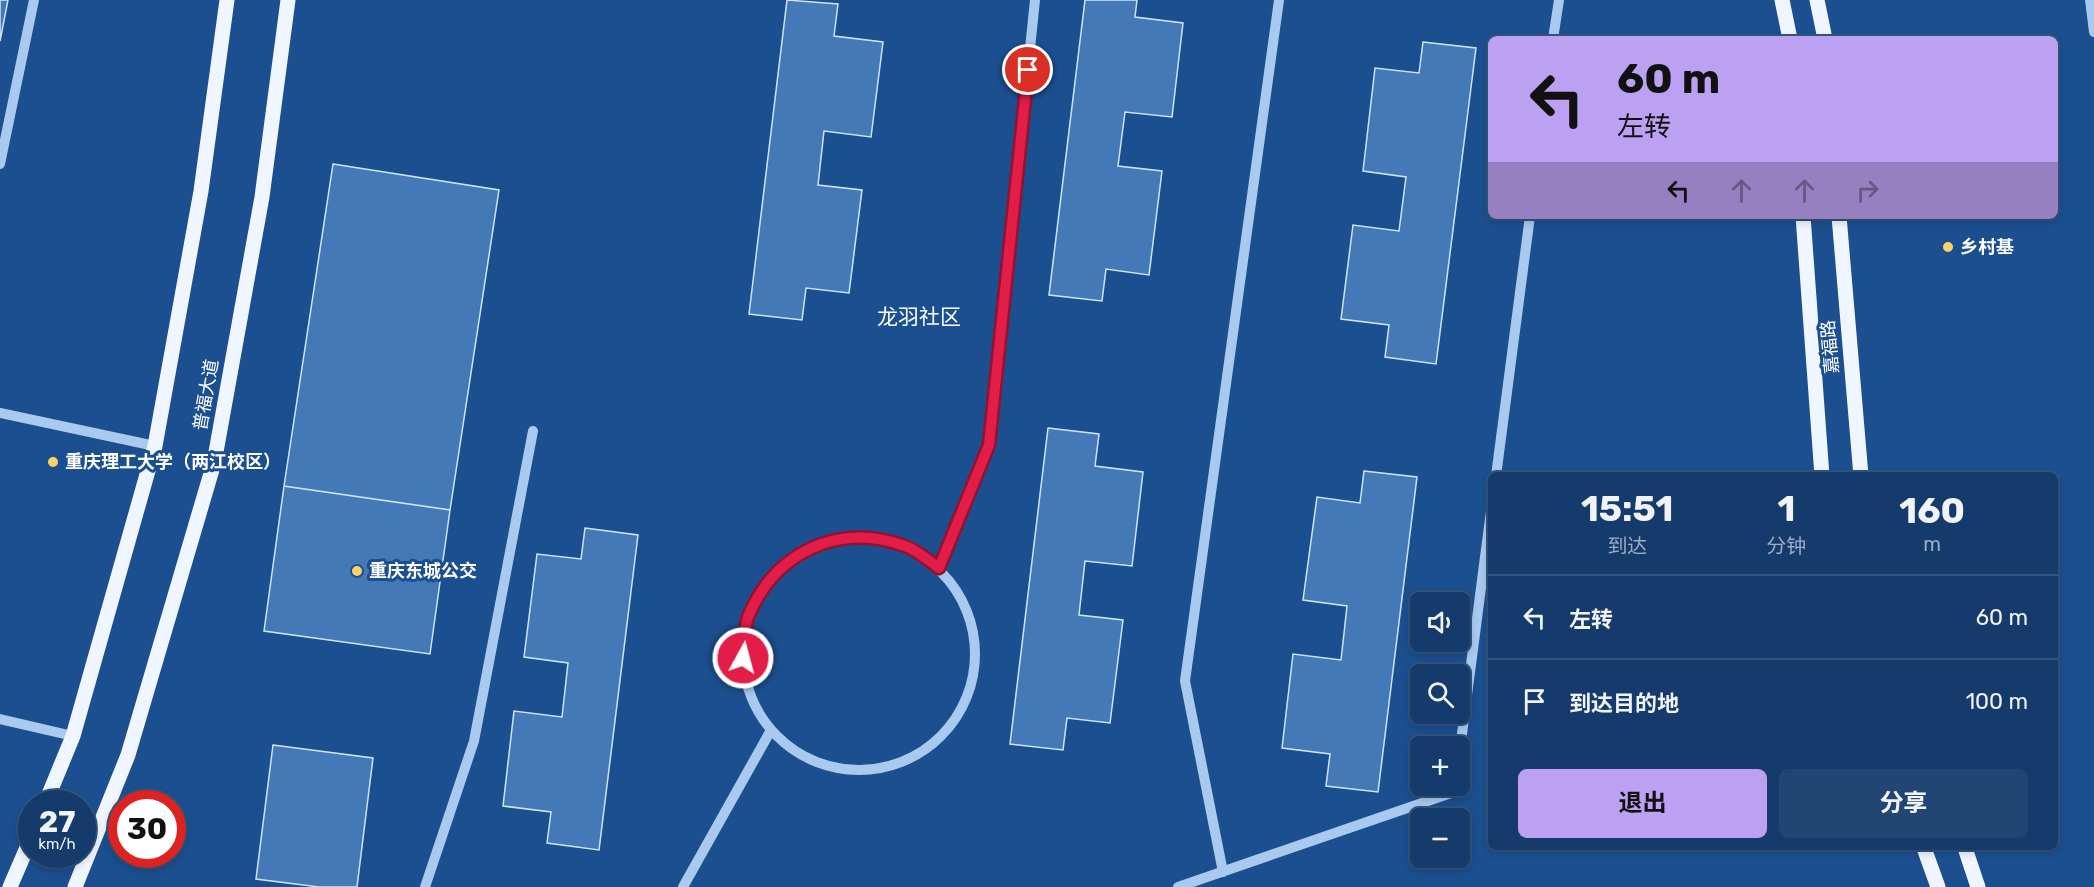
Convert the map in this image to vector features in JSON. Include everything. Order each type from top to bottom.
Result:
[{"type":"main road","points":[[51,790],[73,736],[155,446],[201,192],[227,0]]},
{"type":"main road","name":"普福大道","points":[[75,887],[128,755],[214,463],[262,196],[288,0]]},
{"type":"main road","points":[[1782,0],[1789,36]]},
{"type":"main road","points":[[1817,0],[1824,36]]},
{"type":"main road","name":"嘉福路","points":[[1803,219],[1822,472]]},
{"type":"main road","name":"嘉福路","points":[[1839,219],[1861,472]]},
{"type":"main road","points":[[1925,850],[1938,887]]},
{"type":"main road","points":[[1966,850],[1978,887]]},
{"type":"main road","points":[[10,887],[18,868]]},
{"type":"street","points":[[0,164],[34,0]]},
{"type":"street","points":[[939,568],[989,445],[1035,0]]},
{"type":"street","points":[[1223,872],[1185,681],[1279,0]]},
{"type":"street","points":[[1553,36],[1558,0]]},
{"type":"street","points":[[2090,0],[2094,32]]},
{"type":"street","points":[[1497,472],[1530,219]]},
{"type":"street","points":[[0,413],[155,446]]},
{"type":"street","points":[[425,887],[474,741],[533,431]]},
{"type":"street","points":[[1462,736],[1488,534]]},
{"type":"street","points":[[869,536],[907,546],[939,568],[962,598],[975,634],[975,672],[963,708],[940,738],[909,760],[873,770],[835,769],[800,755],[771,730],[750,697],[743,658],[747,619],[765,584],[772,577],[794,557],[830,540],[869,536]]},
{"type":"street","points":[[0,719],[73,736]]},
{"type":"street","points":[[683,887],[771,730]]},
{"type":"street","points":[[1178,887],[1442,796]]},
{"type":"building","points":[[0,0],[8,0],[0,41]]},
{"type":"building","points":[[787,0],[838,4],[834,36],[883,42],[871,137],[824,131],[818,185],[862,190],[849,293],[806,288],[802,320],[749,314]]},
{"type":"building","points":[[1085,0],[1137,0],[1135,17],[1183,23],[1172,117],[1125,112],[1118,166],[1162,171],[1149,275],[1106,269],[1102,301],[1049,295]]},
{"type":"building","points":[[1423,42],[1476,48],[1436,364],[1385,357],[1389,325],[1341,319],[1353,225],[1399,231],[1406,177],[1363,171],[1375,68],[1419,73]]},
{"type":"building","name":"重庆东城公交","points":[[333,164],[499,190],[450,510],[284,486]]},
{"type":"building","points":[[1048,428],[1099,434],[1095,466],[1143,472],[1132,566],[1085,561],[1079,615],[1123,620],[1110,723],[1067,718],[1063,750],[1010,744]]},
{"type":"building","points":[[1364,471],[1417,477],[1378,792],[1326,786],[1330,754],[1282,748],[1293,654],[1341,660],[1347,606],[1303,600],[1317,497],[1360,503]]},
{"type":"building","name":"重庆东城公交","points":[[284,486],[450,510],[430,654],[264,631]]},
{"type":"building","points":[[585,528],[638,535],[599,850],[547,843],[551,812],[503,806],[514,711],[562,717],[568,663],[524,657],[537,554],[581,559]]},
{"type":"building","points":[[273,745],[373,758],[357,887],[319,887],[256,879]]},
{"type":"place","name":"乡村基","points":[[1948,247]]},
{"type":"place","name":"重庆理工大学（两江校区）","points":[[53,462]]},
{"type":"place","name":"重庆东城公交","points":[[357,571]]},
{"type":"district","name":"龙羽社区","points":[[919,316]]},
{"type":"route","points":[[743,658],[747,619],[765,584],[794,557],[830,540],[869,536],[907,546],[939,568],[989,445],[1028,70]]}]
